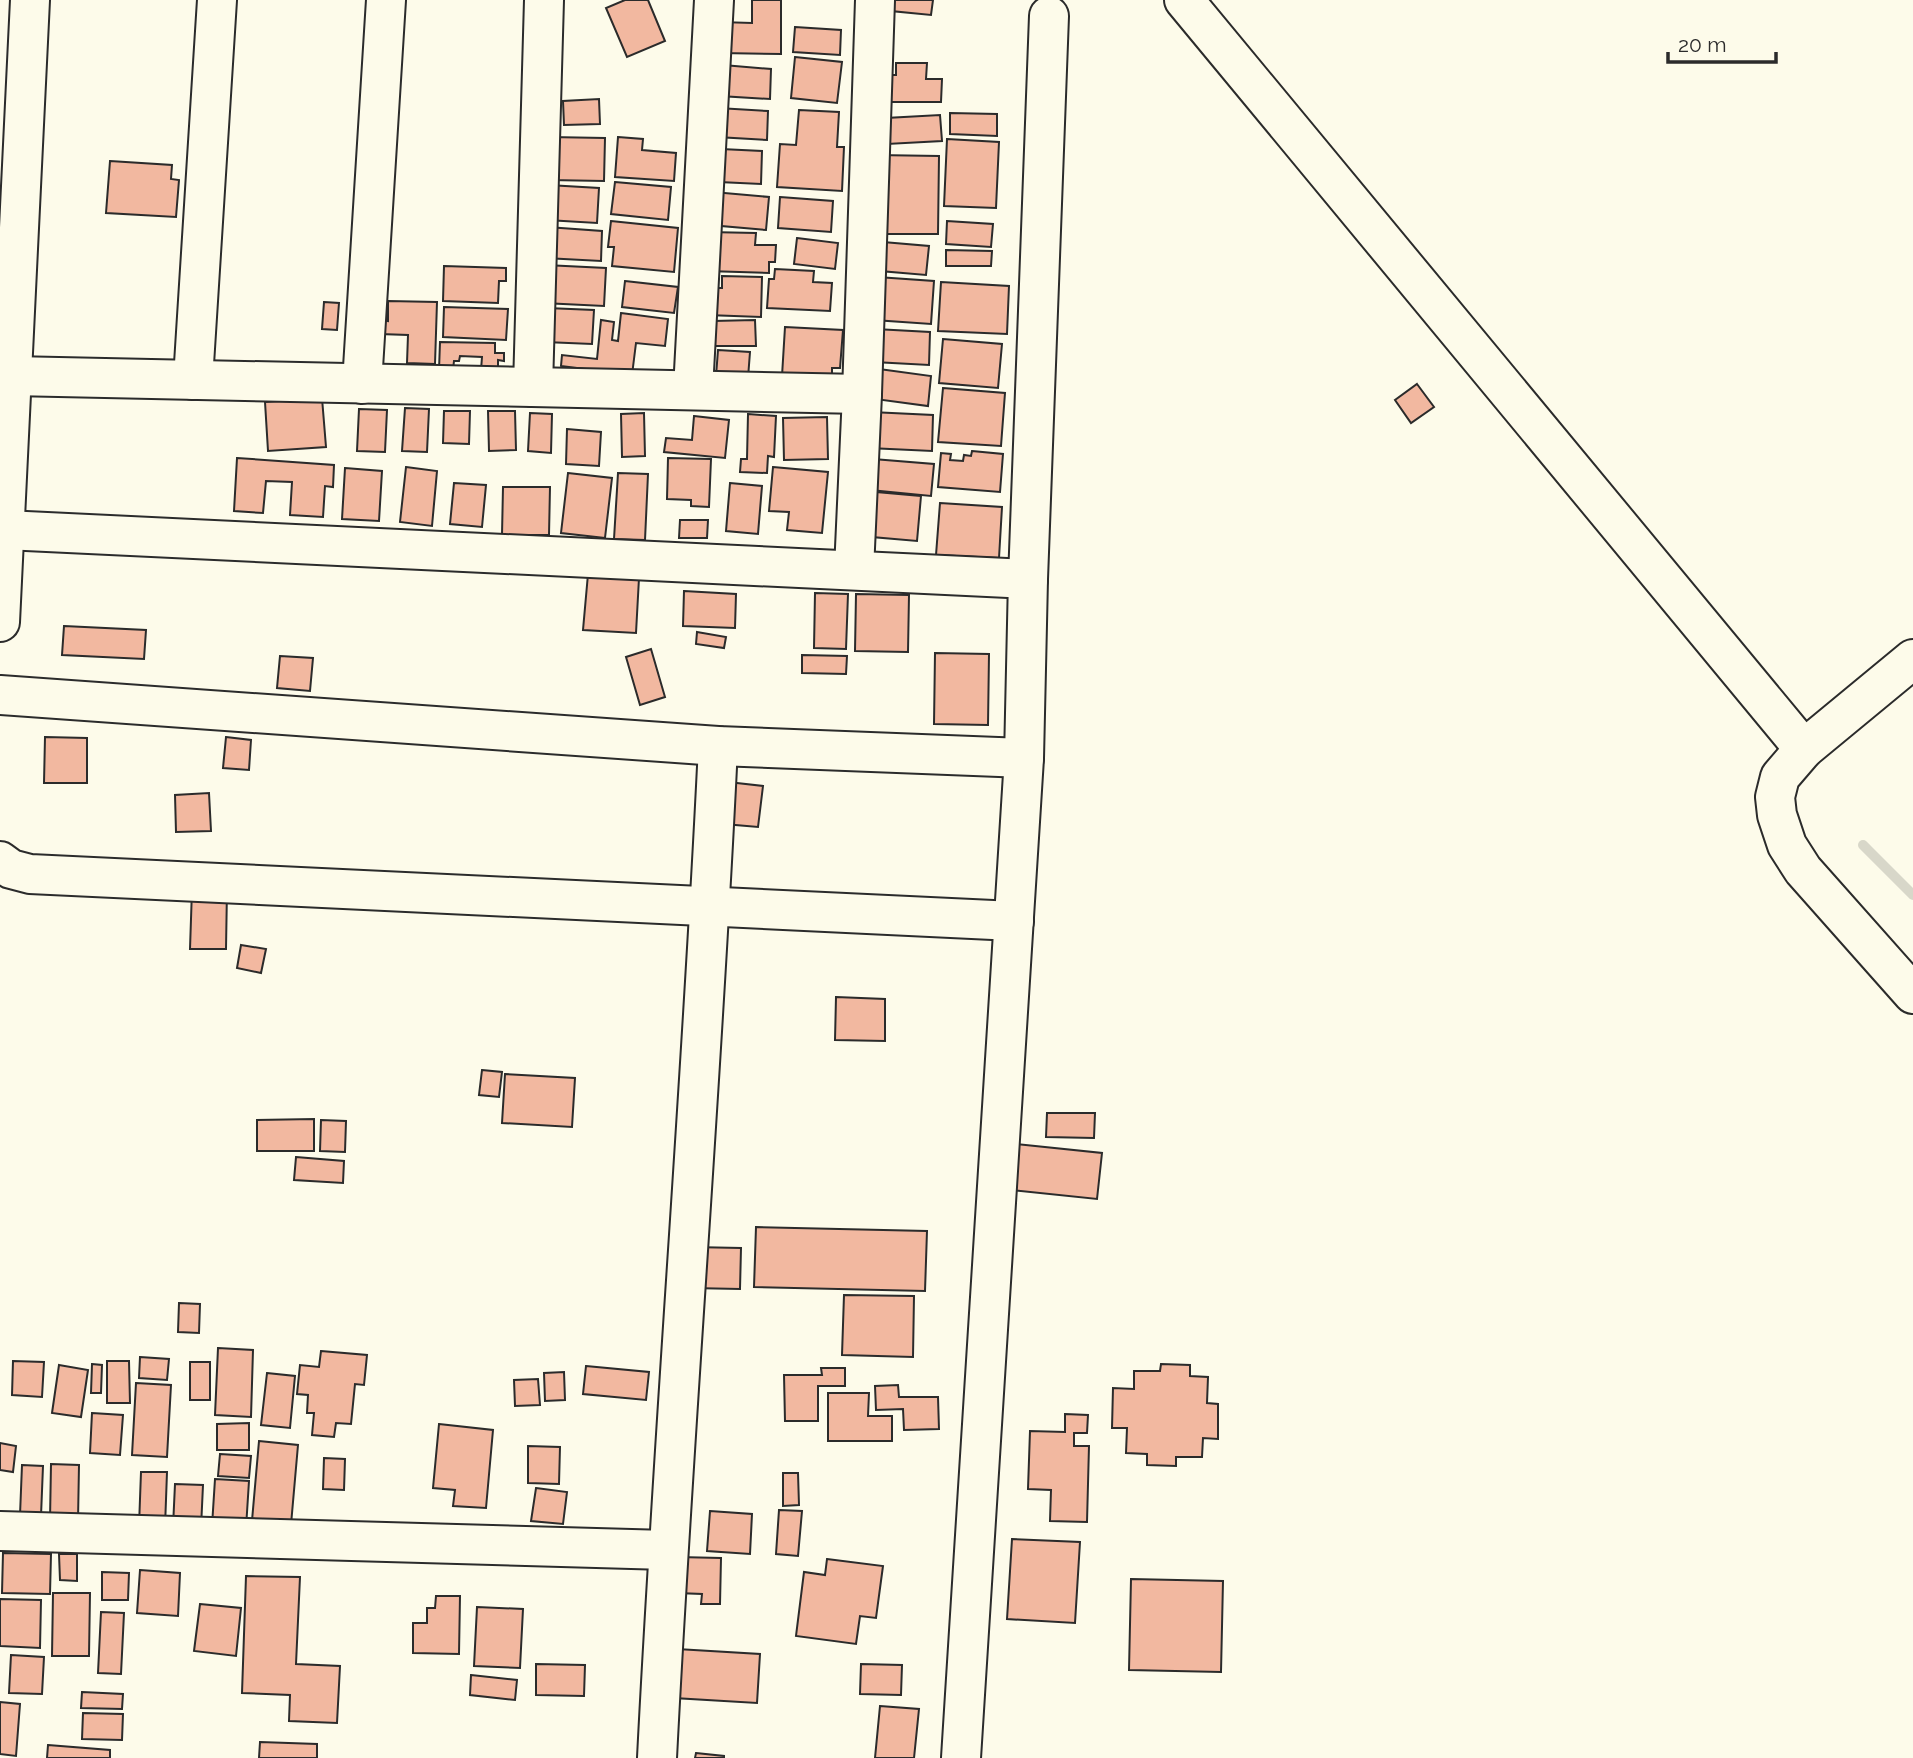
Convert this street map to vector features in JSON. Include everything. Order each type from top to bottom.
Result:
[{"type":"street","points":[[0,622],[30,0]]},
{"type":"street","points":[[193,380],[217,0]]},
{"type":"street","points":[[362,383],[386,0]]},
{"type":"street","points":[[533,387],[544,0]]},
{"type":"street","points":[[693,390],[714,0]]},
{"type":"street","points":[[854,570],[875,0]]},
{"type":"street","points":[[1184,0],[1804,749]]},
{"type":"street","points":[[961,1758],[1024,758],[1049,16]]},
{"type":"street","points":[[12,376],[862,394]]},
{"type":"street","points":[[5,530],[1028,579]]},
{"type":"street","points":[[1913,659],[1804,749],[1780,777],[1775,797],[1777,815],[1787,845],[1803,870],[1913,994]]},
{"type":"street","points":[[0,695],[718,746],[1024,758]]},
{"type":"street","points":[[657,1758],[667,1550],[710,908],[718,746]]},
{"type":"street","points":[[0,861],[11,869],[30,874],[1014,921]]},
{"type":"street","points":[[0,1531],[667,1550]]},
{"type":"building","points":[[625,0],[648,0],[665,41],[627,57],[606,8]]},
{"type":"building","points":[[752,0],[781,0],[781,54],[720,53],[720,22],[752,23]]},
{"type":"building","points":[[892,0],[933,0],[931,15],[891,11]]},
{"type":"building","points":[[795,27],[841,30],[840,55],[793,52]]},
{"type":"building","points":[[795,57],[842,62],[837,103],[791,98]]},
{"type":"building","points":[[896,63],[927,63],[926,79],[942,79],[941,102],[883,102],[883,75],[896,75]]},
{"type":"building","points":[[723,65],[771,69],[770,99],[720,96]]},
{"type":"building","points":[[599,99],[600,124],[564,125],[563,101]]},
{"type":"building","points":[[718,108],[768,111],[767,140],[717,137]]},
{"type":"building","points":[[799,110],[839,112],[837,147],[844,147],[842,191],[777,187],[780,144],[796,145]]},
{"type":"building","points":[[950,113],[997,114],[997,136],[950,134]]},
{"type":"building","points":[[940,115],[942,141],[887,144],[886,118]]},
{"type":"building","points":[[549,137],[605,138],[604,181],[549,180]]},
{"type":"building","points":[[618,137],[643,139],[642,150],[676,153],[674,181],[615,177]]},
{"type":"building","points":[[947,139],[999,142],[996,208],[944,206]]},
{"type":"building","points":[[721,149],[762,151],[761,184],[719,182]]},
{"type":"building","points":[[876,155],[939,156],[938,234],[875,234]]},
{"type":"building","points":[[110,161],[172,165],[171,179],[179,180],[176,217],[106,213]]},
{"type":"building","points":[[615,182],[671,187],[668,220],[611,214]]},
{"type":"building","points":[[548,185],[599,188],[597,223],[547,220]]},
{"type":"building","points":[[713,192],[769,197],[766,230],[710,225]]},
{"type":"building","points":[[780,197],[833,201],[831,232],[778,228]]},
{"type":"building","points":[[611,221],[678,228],[674,272],[612,266],[614,247],[608,247]]},
{"type":"building","points":[[947,221],[993,224],[991,247],[946,244]]},
{"type":"building","points":[[547,227],[602,231],[601,261],[545,258]]},
{"type":"building","points":[[708,232],[756,233],[755,245],[776,245],[775,262],[769,262],[769,273],[707,271]]},
{"type":"building","points":[[797,238],[838,243],[835,269],[794,264]]},
{"type":"building","points":[[883,242],[929,246],[926,275],[880,271]]},
{"type":"building","points":[[946,250],[992,251],[991,266],[946,266]]},
{"type":"building","points":[[545,265],[606,268],[604,306],[543,303]]},
{"type":"building","points":[[444,266],[506,268],[506,281],[499,281],[498,303],[443,301]]},
{"type":"building","points":[[775,269],[814,271],[813,282],[832,283],[830,311],[767,308],[769,279],[774,279]]},
{"type":"building","points":[[722,276],[762,277],[761,317],[707,315],[708,288],[722,288]]},
{"type":"building","points":[[877,277],[934,281],[931,324],[874,320]]},
{"type":"building","points":[[625,281],[678,287],[674,313],[622,307]]},
{"type":"building","points":[[941,282],[1009,286],[1007,334],[938,331]]},
{"type":"building","points":[[388,301],[437,302],[435,364],[407,363],[408,335],[380,334],[380,320],[388,321]]},
{"type":"building","points":[[324,302],[339,303],[337,330],[322,329]]},
{"type":"building","points":[[444,307],[508,309],[506,340],[443,337]]},
{"type":"building","points":[[547,308],[594,310],[592,344],[545,342]]},
{"type":"building","points":[[621,313],[668,319],[665,346],[636,343],[632,375],[561,366],[562,355],[597,359],[601,320],[614,322],[612,340],[618,341]]},
{"type":"building","points":[[755,320],[756,346],[714,346],[713,321]]},
{"type":"building","points":[[785,327],[843,330],[840,368],[832,368],[832,380],[782,376]]},
{"type":"building","points":[[875,329],[930,332],[929,365],[874,362]]},
{"type":"building","points":[[943,339],[1002,344],[998,388],[939,383]]},
{"type":"building","points":[[440,342],[495,343],[495,353],[504,353],[504,361],[498,360],[498,370],[481,370],[482,357],[460,356],[459,361],[454,361],[453,370],[439,370]]},
{"type":"building","points":[[718,350],[750,352],[748,378],[716,376]]},
{"type":"building","points":[[879,369],[931,376],[928,406],[875,399]]},
{"type":"building","points":[[1417,384],[1434,407],[1411,423],[1395,400]]},
{"type":"building","points":[[943,388],[1005,393],[1001,446],[938,442]]},
{"type":"building","points":[[322,398],[326,447],[268,451],[265,402]]},
{"type":"building","points":[[405,408],[429,409],[427,452],[402,451]]},
{"type":"building","points":[[359,409],[387,410],[385,452],[357,451]]},
{"type":"building","points":[[444,411],[470,411],[469,444],[443,443]]},
{"type":"building","points":[[488,411],[515,411],[516,450],[489,451]]},
{"type":"building","points":[[871,412],[933,415],[932,451],[869,448]]},
{"type":"building","points":[[530,413],[552,414],[551,453],[528,451]]},
{"type":"building","points":[[644,413],[645,456],[622,457],[621,414]]},
{"type":"building","points":[[748,414],[776,416],[774,457],[768,456],[767,473],[740,472],[741,459],[747,459]]},
{"type":"building","points":[[694,416],[729,420],[725,458],[664,452],[666,438],[692,440]]},
{"type":"building","points":[[827,417],[828,459],[784,460],[783,418]]},
{"type":"building","points":[[567,429],[601,432],[599,466],[566,464]]},
{"type":"building","points":[[972,451],[1003,454],[1000,492],[938,487],[941,453],[951,454],[950,460],[963,461],[964,455],[971,456]]},
{"type":"building","points":[[237,458],[334,465],[333,487],[325,486],[323,517],[290,515],[292,482],[266,481],[263,513],[234,511]]},
{"type":"building","points":[[668,458],[711,459],[709,507],[691,506],[691,500],[667,499]]},
{"type":"building","points":[[873,459],[934,464],[931,496],[870,490]]},
{"type":"building","points":[[406,467],[437,471],[432,526],[400,522]]},
{"type":"building","points":[[773,467],[828,472],[822,533],[787,530],[789,512],[769,511]]},
{"type":"building","points":[[345,468],[382,471],[379,521],[342,519]]},
{"type":"building","points":[[568,473],[612,478],[605,538],[561,533]]},
{"type":"building","points":[[618,473],[648,474],[645,540],[614,539]]},
{"type":"building","points":[[454,483],[486,485],[482,527],[450,524]]},
{"type":"building","points":[[730,483],[762,486],[758,534],[726,531]]},
{"type":"building","points":[[503,487],[550,487],[549,535],[502,535]]},
{"type":"building","points":[[876,492],[921,496],[917,541],[872,537]]},
{"type":"building","points":[[940,503],[1002,507],[999,558],[936,555]]},
{"type":"building","points":[[680,520],[708,520],[707,538],[679,538]]},
{"type":"building","points":[[588,574],[639,578],[636,633],[583,630]]},
{"type":"building","points":[[684,591],[736,594],[735,628],[683,626]]},
{"type":"building","points":[[815,593],[848,594],[846,649],[814,648]]},
{"type":"building","points":[[856,594],[909,595],[908,652],[855,651]]},
{"type":"building","points":[[64,626],[146,630],[144,659],[62,655]]},
{"type":"building","points":[[697,632],[726,637],[724,648],[696,644]]},
{"type":"building","points":[[651,649],[665,697],[640,705],[626,657]]},
{"type":"building","points":[[935,653],[989,654],[988,725],[934,724]]},
{"type":"building","points":[[802,655],[847,656],[846,674],[802,673]]},
{"type":"building","points":[[280,656],[313,658],[310,691],[277,688]]},
{"type":"building","points":[[45,737],[87,738],[87,783],[44,783]]},
{"type":"building","points":[[226,737],[251,740],[249,770],[223,768]]},
{"type":"building","points":[[728,782],[763,786],[758,827],[724,824]]},
{"type":"building","points":[[209,793],[211,831],[176,832],[175,795]]},
{"type":"building","points":[[192,889],[227,889],[226,949],[190,949]]},
{"type":"building","points":[[241,945],[266,949],[261,973],[237,968]]},
{"type":"building","points":[[836,997],[885,999],[885,1041],[835,1040]]},
{"type":"building","points":[[482,1070],[502,1072],[499,1097],[479,1095]]},
{"type":"building","points":[[505,1074],[575,1078],[572,1127],[502,1123]]},
{"type":"building","points":[[1047,1113],[1095,1113],[1094,1138],[1046,1137]]},
{"type":"building","points":[[314,1119],[314,1151],[257,1151],[257,1120]]},
{"type":"building","points":[[321,1120],[346,1121],[345,1152],[320,1151]]},
{"type":"building","points":[[1015,1144],[1102,1153],[1097,1199],[1011,1190]]},
{"type":"building","points":[[296,1157],[344,1161],[343,1183],[294,1180]]},
{"type":"building","points":[[756,1227],[927,1231],[925,1291],[754,1287]]},
{"type":"building","points":[[692,1247],[741,1248],[740,1289],[691,1288]]},
{"type":"building","points":[[844,1295],[914,1296],[913,1357],[842,1355]]},
{"type":"building","points":[[179,1303],[200,1304],[199,1333],[178,1332]]},
{"type":"building","points":[[218,1348],[253,1350],[251,1417],[215,1415]]},
{"type":"building","points":[[321,1351],[367,1355],[364,1385],[355,1384],[351,1424],[336,1423],[334,1437],[312,1435],[314,1413],[307,1413],[308,1395],[297,1394],[300,1365],[319,1367]]},
{"type":"building","points":[[140,1357],[169,1359],[167,1380],[139,1378]]},
{"type":"building","points":[[13,1361],[44,1362],[42,1397],[12,1395]]},
{"type":"building","points":[[107,1361],[129,1361],[130,1403],[107,1403]]},
{"type":"building","points":[[190,1362],[210,1362],[210,1400],[190,1400]]},
{"type":"building","points":[[92,1364],[102,1365],[101,1393],[91,1393]]},
{"type":"building","points":[[1161,1364],[1190,1365],[1190,1376],[1208,1377],[1207,1403],[1218,1404],[1218,1439],[1203,1438],[1202,1457],[1176,1457],[1176,1466],[1147,1465],[1147,1454],[1126,1453],[1127,1428],[1112,1428],[1113,1388],[1134,1389],[1134,1371],[1160,1371]]},
{"type":"building","points":[[59,1365],[88,1370],[81,1417],[52,1413]]},
{"type":"building","points":[[586,1366],[649,1372],[646,1400],[583,1394]]},
{"type":"building","points":[[821,1368],[845,1368],[845,1386],[818,1386],[818,1421],[785,1421],[784,1375],[822,1375]]},
{"type":"building","points":[[564,1372],[565,1400],[545,1401],[544,1373]]},
{"type":"building","points":[[267,1373],[295,1376],[290,1428],[261,1425]]},
{"type":"building","points":[[538,1379],[540,1405],[515,1406],[514,1380]]},
{"type":"building","points":[[136,1383],[171,1385],[167,1457],[132,1455]]},
{"type":"building","points":[[898,1385],[899,1397],[938,1397],[939,1429],[904,1430],[903,1409],[876,1410],[875,1386]]},
{"type":"building","points":[[828,1393],[869,1393],[868,1416],[892,1416],[892,1441],[828,1441]]},
{"type":"building","points":[[92,1413],[123,1415],[120,1455],[90,1453]]},
{"type":"building","points":[[1065,1414],[1088,1415],[1087,1433],[1074,1433],[1074,1446],[1089,1446],[1087,1522],[1050,1521],[1051,1490],[1028,1489],[1030,1431],[1065,1432]]},
{"type":"building","points":[[249,1423],[249,1450],[217,1450],[217,1424]]},
{"type":"building","points":[[439,1424],[493,1430],[486,1508],[453,1506],[455,1490],[433,1488]]},
{"type":"building","points":[[259,1441],[298,1445],[290,1536],[251,1532]]},
{"type":"building","points":[[0,1443],[16,1446],[13,1472],[0,1470]]},
{"type":"building","points":[[528,1446],[560,1447],[559,1484],[528,1483]]},
{"type":"building","points":[[220,1454],[251,1456],[249,1478],[218,1476]]},
{"type":"building","points":[[324,1458],[345,1459],[344,1490],[323,1489]]},
{"type":"building","points":[[51,1464],[79,1465],[78,1521],[50,1520]]},
{"type":"building","points":[[22,1465],[43,1466],[41,1516],[20,1515]]},
{"type":"building","points":[[141,1472],[167,1472],[165,1527],[139,1526]]},
{"type":"building","points":[[783,1473],[798,1473],[799,1505],[783,1506]]},
{"type":"building","points":[[215,1479],[249,1481],[246,1528],[212,1526]]},
{"type":"building","points":[[175,1484],[203,1485],[201,1528],[173,1527]]},
{"type":"building","points":[[536,1488],[567,1492],[563,1524],[531,1521]]},
{"type":"building","points":[[779,1510],[802,1511],[798,1556],[776,1554]]},
{"type":"building","points":[[710,1511],[752,1514],[750,1554],[707,1551]]},
{"type":"building","points":[[1012,1539],[1080,1542],[1075,1623],[1007,1619]]},
{"type":"building","points":[[3,1553],[51,1554],[50,1594],[2,1593]]},
{"type":"building","points":[[59,1554],[77,1554],[77,1581],[60,1580]]},
{"type":"building","points":[[678,1557],[721,1558],[720,1604],[701,1604],[702,1594],[677,1593]]},
{"type":"building","points":[[827,1559],[883,1566],[876,1618],[860,1616],[856,1644],[796,1636],[804,1572],[825,1575]]},
{"type":"building","points":[[140,1570],[180,1573],[178,1616],[137,1613]]},
{"type":"building","points":[[102,1572],[129,1573],[128,1600],[102,1600]]},
{"type":"building","points":[[246,1576],[300,1577],[296,1664],[340,1666],[337,1723],[289,1721],[290,1695],[242,1693]]},
{"type":"building","points":[[1131,1579],[1223,1581],[1221,1672],[1129,1670]]},
{"type":"building","points":[[53,1593],[90,1593],[89,1656],[52,1656]]},
{"type":"building","points":[[436,1596],[460,1596],[459,1654],[413,1653],[413,1623],[427,1623],[427,1608],[435,1608]]},
{"type":"building","points":[[0,1599],[41,1600],[40,1648],[0,1646]]},
{"type":"building","points":[[200,1604],[241,1608],[236,1656],[194,1651]]},
{"type":"building","points":[[477,1607],[523,1609],[520,1668],[474,1666]]},
{"type":"building","points":[[101,1612],[124,1613],[121,1674],[98,1673]]},
{"type":"building","points":[[677,1649],[760,1654],[757,1703],[674,1698]]},
{"type":"building","points":[[11,1655],[44,1657],[42,1694],[9,1693]]},
{"type":"building","points":[[536,1664],[585,1665],[584,1696],[536,1695]]},
{"type":"building","points":[[861,1664],[902,1665],[901,1695],[860,1694]]},
{"type":"building","points":[[471,1675],[517,1680],[515,1700],[470,1695]]},
{"type":"building","points":[[82,1692],[123,1694],[122,1709],[81,1708]]},
{"type":"building","points":[[0,1702],[20,1704],[16,1756],[0,1754]]},
{"type":"building","points":[[880,1706],[919,1709],[914,1758],[875,1758]]},
{"type":"building","points":[[83,1713],[123,1714],[122,1740],[82,1739]]},
{"type":"building","points":[[260,1742],[317,1744],[317,1758],[259,1758]]},
{"type":"building","points":[[48,1745],[110,1750],[110,1758],[47,1758]]},
{"type":"building","points":[[696,1753],[724,1756],[724,1758],[695,1758]]},
{"type":"waterway","points":[[1863,845],[1913,895]]}]
